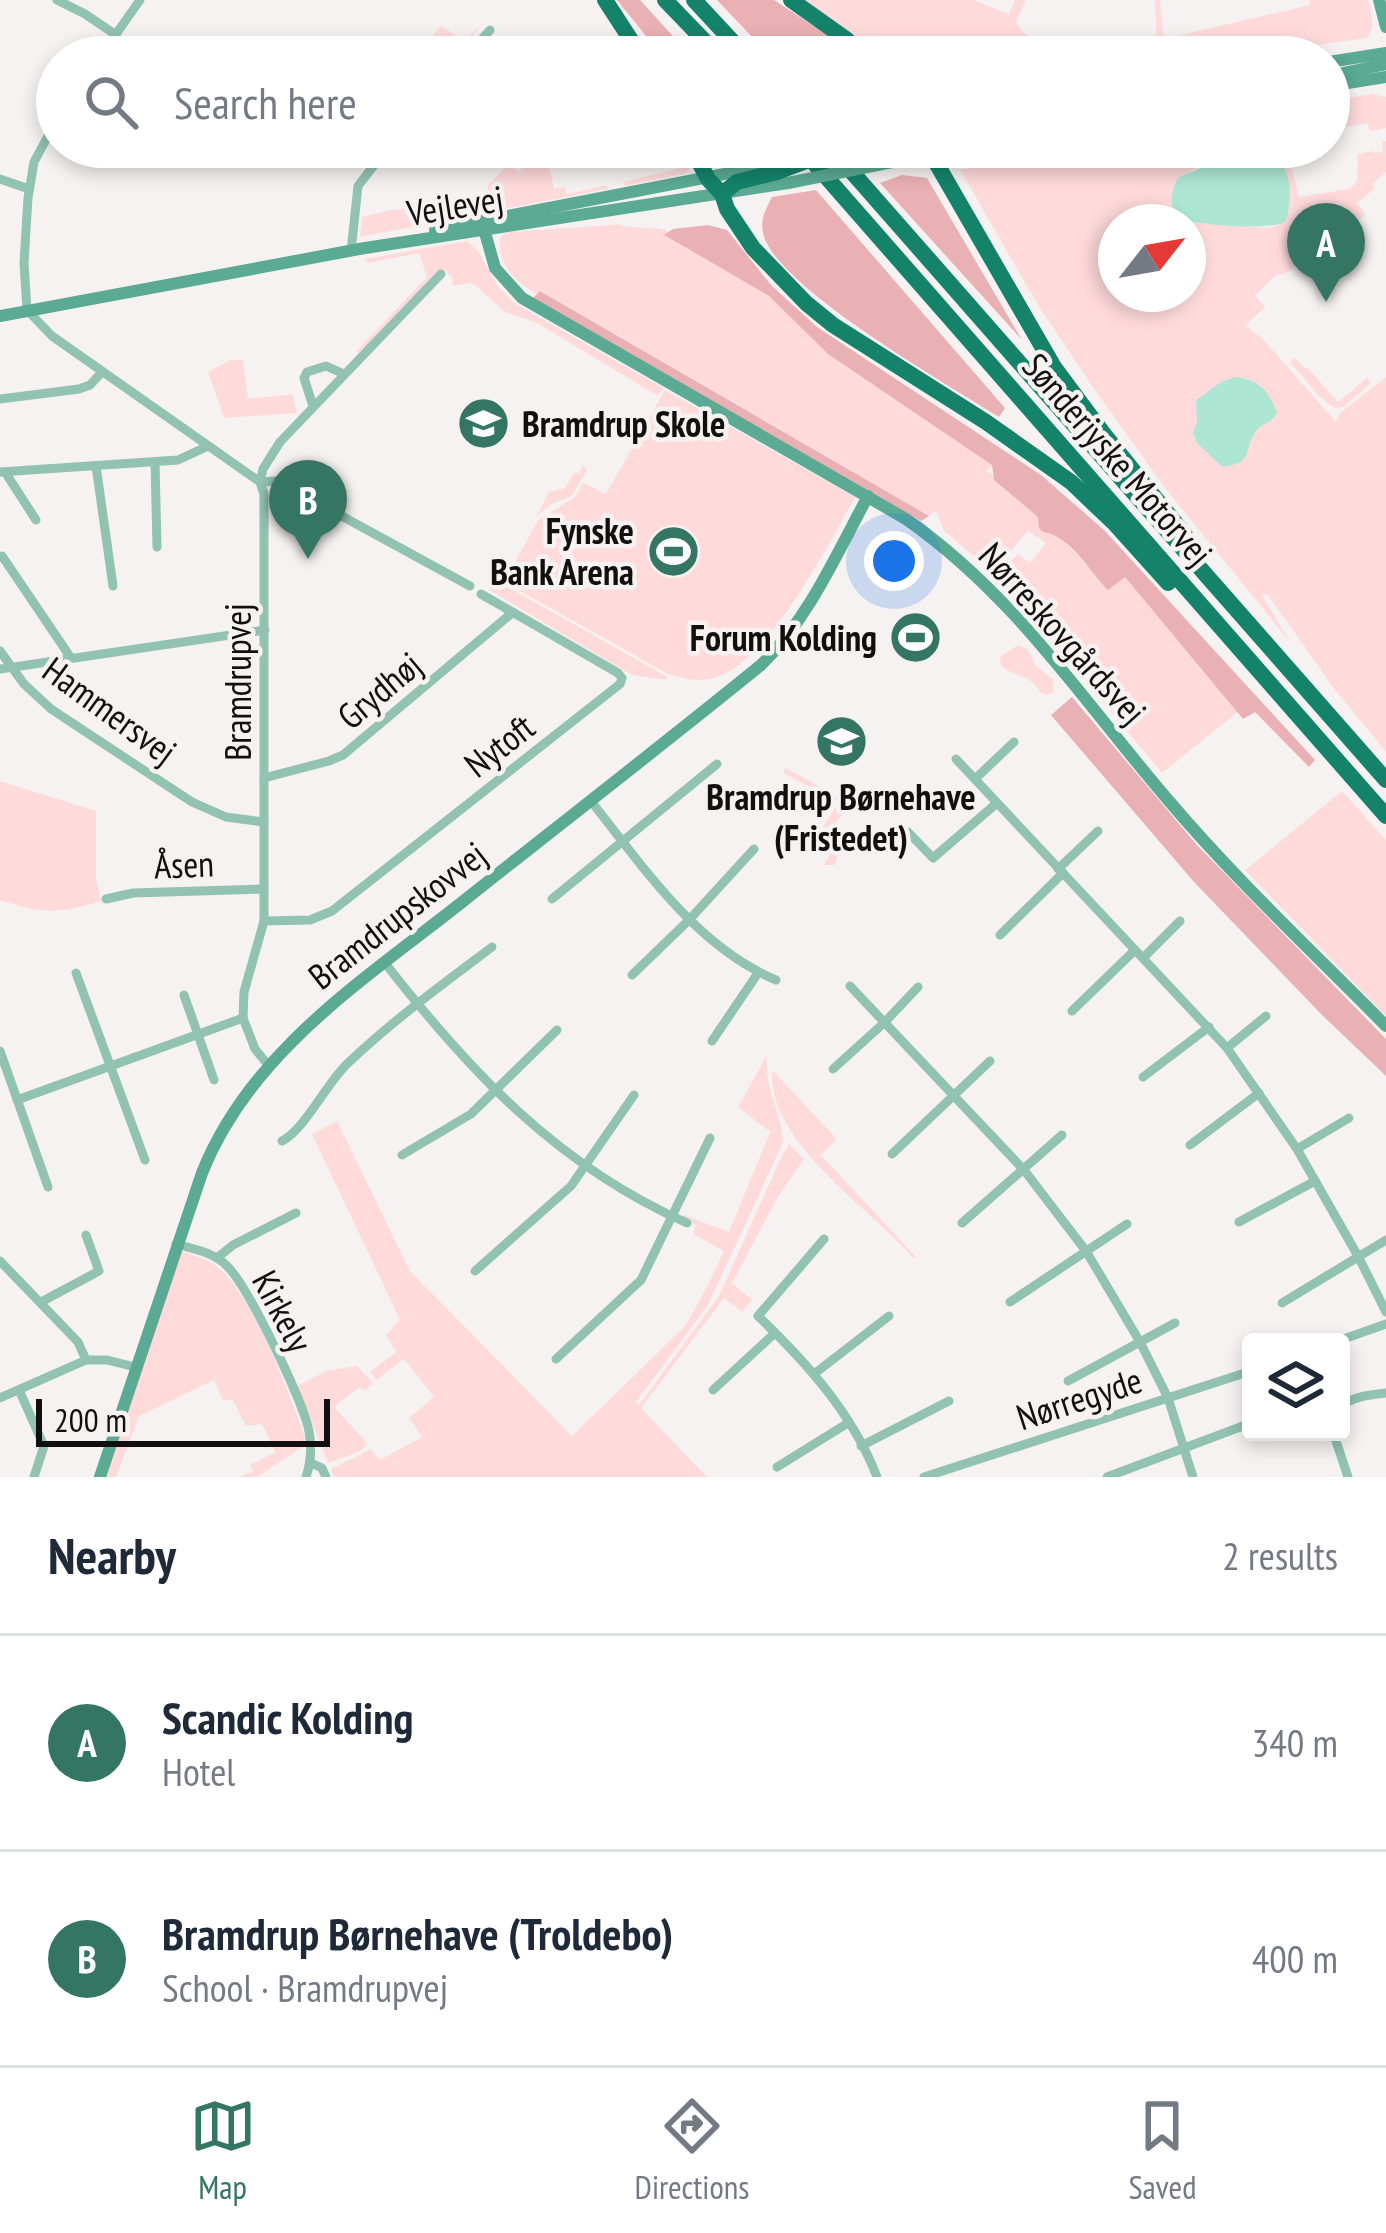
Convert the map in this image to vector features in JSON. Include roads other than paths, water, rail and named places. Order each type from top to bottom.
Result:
[{"type":"highway","points":[[605,0],[628,36]]},
{"type":"highway","points":[[664,0],[699,36]]},
{"type":"highway","points":[[694,0],[727,36]]},
{"type":"highway","points":[[791,0],[842,36]]},
{"type":"highway","points":[[703,168],[753,248],[806,303],[1071,482],[1251,675],[1299,716]]},
{"type":"highway","points":[[722,194],[737,182],[790,168]]},
{"type":"highway","name":"Sønderjyske Motorvej","points":[[818,168],[1386,816]]},
{"type":"highway","name":"Sønderjyske Motorvej","points":[[841,168],[1386,780]]},
{"type":"highway","points":[[940,168],[1054,367],[1212,568],[1252,628]]},
{"type":"street","points":[[57,0],[116,35],[140,0]]},
{"type":"street","points":[[1379,0],[1386,28]]},
{"type":"street","points":[[484,36],[490,29]]},
{"type":"street","points":[[1350,58],[1386,52]]},
{"type":"street","points":[[1350,72],[1386,64]]},
{"type":"street","points":[[1350,83],[1386,77]]},
{"type":"street","points":[[36,158],[24,263],[27,310],[52,336],[260,482],[283,484],[470,586]]},
{"type":"street","name":"Vejlevej","points":[[358,249],[358,186],[372,168]]},
{"type":"street","name":"Vejlevej","points":[[0,316],[708,178],[833,168]]},
{"type":"street","points":[[0,179],[29,189]]},
{"type":"street","name":"Vejlevej","points":[[483,225],[722,194]]},
{"type":"street","name":"Nørreskovgårdsvej","points":[[483,225],[495,268],[522,298],[868,496],[941,544],[989,586],[1169,802],[1386,1026]]},
{"type":"street","points":[[260,482],[272,452],[441,274]]},
{"type":"street","points":[[313,406],[304,378],[307,372],[326,366],[344,374]]},
{"type":"street","points":[[0,399],[79,389],[102,372]]},
{"type":"street","points":[[2,472],[178,460],[206,447]]},
{"type":"street","points":[[155,462],[158,547]]},
{"type":"street","points":[[96,466],[113,586]]},
{"type":"street","points":[[2,472],[36,520]]},
{"type":"street","name":"Bramdrupvej","points":[[243,1018],[244,992],[264,921],[266,506],[260,482]]},
{"type":"street","name":"Bramdrupskovvej","points":[[100,1477],[213,1147],[268,1066],[320,1015],[777,649],[803,615],[868,496]]},
{"type":"street","points":[[2,556],[71,658]]},
{"type":"street","name":"Nytoft","points":[[264,921],[310,920],[332,911],[620,684],[618,674],[481,594]]},
{"type":"street","name":"Grydhøj","points":[[264,778],[343,755],[512,614]]},
{"type":"street","points":[[6,668],[265,630]]},
{"type":"street","name":"Hammersvej","points":[[0,651],[6,668],[38,698],[192,802],[226,817],[264,822]]},
{"type":"street","points":[[975,779],[1014,742]]},
{"type":"street","points":[[956,758],[1226,1048],[1297,1149],[1386,1312]]},
{"type":"street","points":[[551,899],[717,764]]},
{"type":"street","points":[[590,800],[689,920],[758,973],[776,980]]},
{"type":"street","points":[[908,832],[933,859],[997,803]]},
{"type":"street","points":[[1000,935],[1098,831]]},
{"type":"street","points":[[632,976],[754,849]]},
{"type":"street","name":"Åsen","points":[[106,899],[133,893],[264,889]]},
{"type":"street","points":[[1072,1011],[1180,921]]},
{"type":"street","points":[[282,1141],[292,1136],[345,1065],[492,946]]},
{"type":"street","points":[[385,963],[494,1091],[585,1167],[687,1223]]},
{"type":"street","points":[[76,973],[145,1160]]},
{"type":"street","points":[[712,1041],[758,973]]},
{"type":"street","points":[[850,986],[1024,1170],[1086,1251],[1168,1398],[1193,1477]]},
{"type":"street","points":[[833,1069],[918,987]]},
{"type":"street","points":[[184,995],[214,1080]]},
{"type":"street","points":[[1226,1048],[1266,1016]]},
{"type":"street","points":[[17,1100],[243,1018],[268,1066]]},
{"type":"street","points":[[1143,1077],[1209,1027]]},
{"type":"street","points":[[402,1155],[470,1114],[557,1030]]},
{"type":"street","points":[[0,1051],[48,1187]]},
{"type":"street","points":[[892,1154],[990,1061]]},
{"type":"street","points":[[1190,1144],[1259,1093]]},
{"type":"street","points":[[475,1271],[571,1186],[634,1095]]},
{"type":"street","points":[[1297,1149],[1348,1118]]},
{"type":"street","points":[[962,1223],[1062,1135]]},
{"type":"street","points":[[556,1360],[641,1280],[710,1138]]},
{"type":"street","points":[[1239,1222],[1316,1181]]},
{"type":"street","name":"Kirkely","points":[[217,1258],[233,1244],[296,1213]]},
{"type":"street","points":[[1010,1301],[1127,1224]]},
{"type":"street","points":[[41,1302],[99,1271],[86,1235]]},
{"type":"street","points":[[824,1239],[758,1316],[814,1374],[877,1477]]},
{"type":"street","points":[[1282,1303],[1386,1240]]},
{"type":"street","name":"Kirkely","points":[[176,1244],[217,1258],[247,1295],[307,1423],[311,1463]]},
{"type":"street","points":[[0,1261],[78,1342],[86,1360]]},
{"type":"street","points":[[814,1374],[889,1316]]},
{"type":"street","points":[[1068,1382],[1174,1323]]},
{"type":"street","points":[[1350,1337],[1386,1324]]},
{"type":"street","points":[[713,1390],[775,1333]]},
{"type":"street","points":[[0,1398],[86,1360],[135,1367]]},
{"type":"street","name":"Nørregyde","points":[[924,1477],[1242,1374]]},
{"type":"street","points":[[19,1390],[44,1446],[34,1477]]},
{"type":"street","points":[[1350,1400],[1386,1393]]},
{"type":"street","points":[[861,1446],[949,1401]]},
{"type":"street","points":[[777,1467],[848,1423]]},
{"type":"street","points":[[1107,1477],[1128,1473],[1242,1426]]},
{"type":"street","points":[[1337,1441],[1348,1477]]},
{"type":"street","points":[[306,1477],[311,1463],[322,1468],[326,1477]]},
{"type":"place","name":"Scandic Kolding","points":[[1326,302]]},
{"type":"place","name":"Bramdrup Skole","points":[[483,423]]},
{"type":"place","name":"Fynske Bank Arena","points":[[673,551]]},
{"type":"place","name":"Bramdrup Børnehave (Troldebo)","points":[[308,559]]},
{"type":"place","name":"Forum Kolding","points":[[916,637]]},
{"type":"place","name":"Bramdrup Børnehave (Fristedet)","points":[[841,741]]}]
